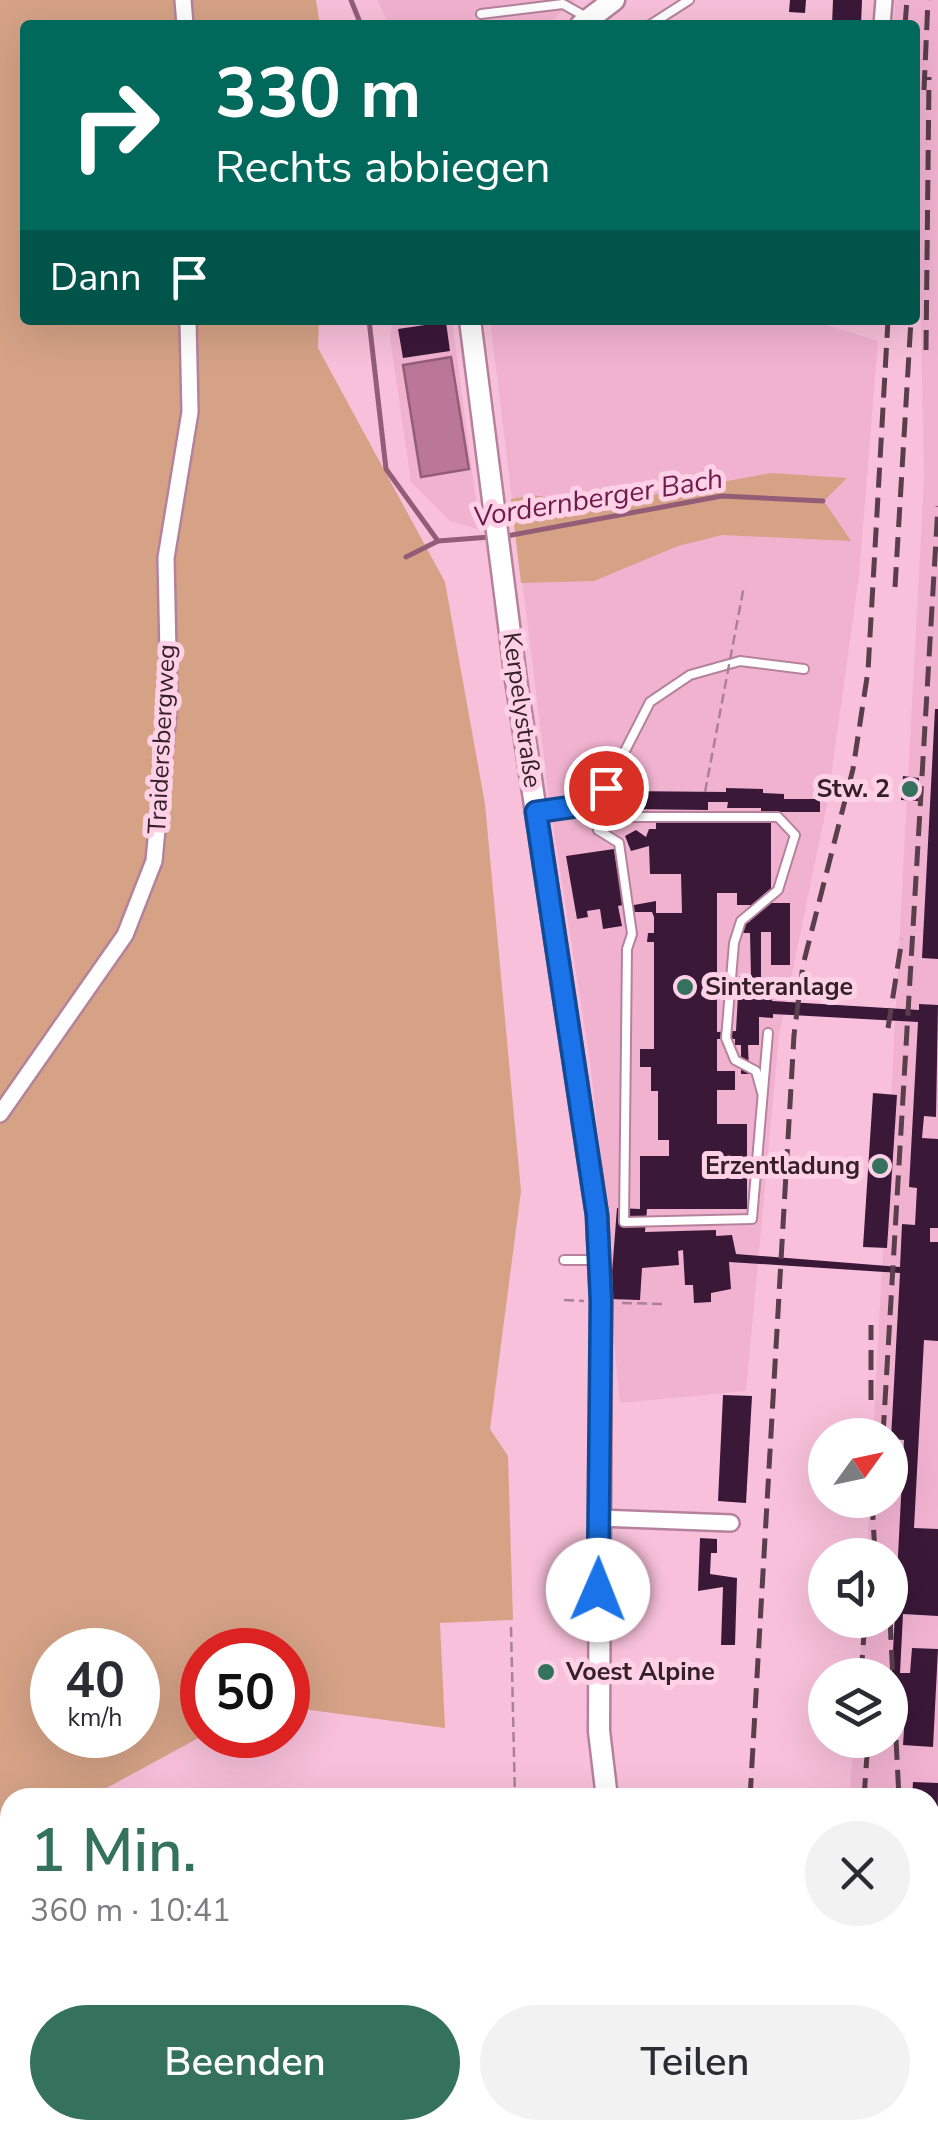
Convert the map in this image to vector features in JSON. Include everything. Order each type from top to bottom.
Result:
[{"type":"main road","points":[[591,20],[614,0]]},
{"type":"main road","name":"Kerpelystraße","points":[[471,325],[536,812],[588,1146],[599,1518],[599,1730],[607,1788]]},
{"type":"street","name":"Traidersbergweg","points":[[0,1114],[125,935],[154,861],[169,702],[166,558],[190,412],[188,325]]},
{"type":"street","points":[[599,1518],[731,1522]]},
{"type":"lane","points":[[658,20],[688,0]]},
{"type":"lane","points":[[482,14],[562,4],[584,20]]},
{"type":"lane","points":[[592,804],[606,788],[650,702],[690,674],[740,661],[804,670]]},
{"type":"lane","points":[[536,812],[592,804],[619,818],[778,818],[794,835],[778,890],[758,912],[741,921],[734,943],[726,1038],[735,1060],[756,1071],[762,1093]]},
{"type":"lane","points":[[592,804],[598,830],[618,842],[632,934],[626,949],[624,1222],[752,1219],[768,1033]]},
{"type":"lane","points":[[564,1260],[594,1260]]},
{"type":"path","points":[[706,792],[744,586]]},
{"type":"path","points":[[587,1301],[594,1260]]},
{"type":"path","points":[[512,1627],[515,1788]]},
{"type":"shaded area","points":[[0,0],[316,0],[319,20],[20,20],[20,325],[319,325],[318,348],[445,582],[485,804],[521,1191],[490,1429],[508,1456],[513,1620],[440,1623],[445,1728],[310,1710],[310,1628],[180,1628],[180,1748],[107,1788],[0,1788]]},
{"type":"shaded area","points":[[377,0],[575,0],[553,20],[387,20]]},
{"type":"shaded area","points":[[895,0],[938,0],[938,1788],[850,1788],[852,1758],[908,1758],[908,1658],[860,1658],[862,1638],[908,1638],[908,1538],[868,1538],[869,1518],[908,1518],[908,1418],[874,1418],[924,479],[920,20],[894,20]]},
{"type":"shaded area","points":[[392,325],[453,325],[480,530],[450,521],[411,482],[390,338]]},
{"type":"shaded area","points":[[491,325],[825,325],[878,341],[859,576],[827,805],[779,1036],[746,1391],[620,1403],[610,1299],[610,1241],[590,1061],[550,806]]},
{"type":"shaded area","points":[[451,357],[469,469],[421,477],[403,365]]},
{"type":"shaded area","points":[[771,473],[847,478],[824,501],[851,541],[722,535],[678,546],[594,581],[521,583],[511,499],[534,495],[594,506]]},
{"type":"building","points":[[790,0],[806,0],[805,13],[789,12]]},
{"type":"building","points":[[833,0],[862,0],[861,20],[832,20]]},
{"type":"building","points":[[446,325],[450,351],[403,358],[398,329]]},
{"type":"building","points":[[938,709],[938,959],[922,958]]},
{"type":"building","name":"Stw. 2","points":[[903,776],[919,778],[918,801],[901,800]]},
{"type":"building","points":[[763,789],[763,793],[784,794],[784,799],[820,799],[820,812],[771,812],[771,903],[790,903],[790,965],[771,965],[771,932],[761,932],[761,982],[772,982],[772,1001],[919,1010],[919,1004],[938,1005],[936,1117],[924,1116],[922,1138],[938,1139],[938,1228],[930,1228],[930,1242],[938,1242],[938,1341],[924,1340],[914,1528],[938,1529],[938,1616],[908,1614],[908,1538],[899,1538],[900,1518],[908,1518],[908,1418],[892,1418],[900,1273],[729,1262],[731,1289],[711,1293],[711,1302],[694,1303],[693,1285],[685,1285],[683,1250],[678,1251],[679,1265],[642,1268],[640,1300],[610,1299],[617,1208],[640,1209],[640,1156],[669,1156],[669,1140],[658,1140],[658,1091],[651,1091],[651,1067],[640,1067],[640,1049],[654,1049],[654,942],[647,942],[648,933],[654,933],[654,917],[652,912],[634,912],[634,905],[656,901],[656,913],[682,913],[681,874],[650,874],[649,846],[631,851],[625,836],[636,830],[646,837],[649,829],[656,829],[656,823],[761,823],[761,808],[727,808],[728,802],[708,802],[708,810],[622,809],[622,791]],"holes":[[[717,893],[737,893],[737,905],[750,905],[750,922],[743,922],[743,933],[750,933],[751,976],[739,976],[736,1031],[717,1032]],[[773,1014],[918,1022],[909,1187],[917,1188],[915,1225],[902,1224],[900,1267],[736,1254],[732,1235],[716,1236],[716,1230],[645,1232],[647,1209],[747,1209],[747,1124],[717,1124],[717,1090],[735,1090],[735,1071],[717,1071],[717,1039],[735,1039],[735,1045],[741,1045],[741,1074],[749,1074],[748,1045],[759,1045],[759,1017],[773,1018]]]},
{"type":"building","points":[[614,849],[623,905],[618,906],[622,926],[603,929],[600,909],[587,911],[588,917],[577,919],[566,856]]},
{"type":"building","name":"Erzentladung","points":[[873,1093],[897,1095],[887,1248],[863,1247]]},
{"type":"building","points":[[723,1395],[752,1396],[746,1503],[718,1501]]},
{"type":"building","points":[[700,1538],[717,1539],[717,1553],[711,1553],[710,1574],[737,1578],[735,1645],[721,1645],[723,1587],[698,1591]]},
{"type":"building","points":[[894,1638],[902,1638],[901,1658],[893,1658]]},
{"type":"building","points":[[912,1648],[938,1649],[933,1747],[908,1745]]},
{"type":"building","points":[[913,1782],[938,1783],[938,1788],[913,1788]]},
{"type":"waterway","name":"Vordernberger Bach","points":[[351,0],[359,20]]},
{"type":"waterway","name":"Vordernberger Bach","points":[[370,325],[386,469],[438,541],[490,537]]},
{"type":"waterway","name":"Vordernberger Bach","points":[[501,537],[722,496],[823,501]]},
{"type":"waterway","points":[[406,557],[438,541]]},
{"type":"railway","points":[[905,20],[907,0]]},
{"type":"railway","points":[[924,90],[928,0]]},
{"type":"railway","points":[[926,350],[929,77]]},
{"type":"railway","points":[[751,1788],[794,1035],[803,965],[853,769],[868,671],[888,325]]},
{"type":"railway","points":[[895,587],[911,325]]},
{"type":"railway","points":[[884,1418],[938,506]]},
{"type":"railway","points":[[888,1028],[902,939]]},
{"type":"railway","points":[[871,1325],[871,1400]]},
{"type":"railway","points":[[873,1518],[874,1538]]},
{"type":"railway","points":[[862,1658],[864,1638]]},
{"type":"railway","points":[[891,1638],[898,1788]]},
{"type":"railway","points":[[865,1788],[867,1758]]},
{"type":"place","name":"Stw. 2","points":[[910,789]]},
{"type":"place","name":"Sinteranlage","points":[[685,987]]},
{"type":"place","name":"Erzentladung","points":[[880,1166]]},
{"type":"place","name":"Voest Alpine","points":[[546,1672]]},
{"type":"route","points":[[598,1590],[601,1301],[597,1215],[536,812],[592,804],[606,788]]}]
